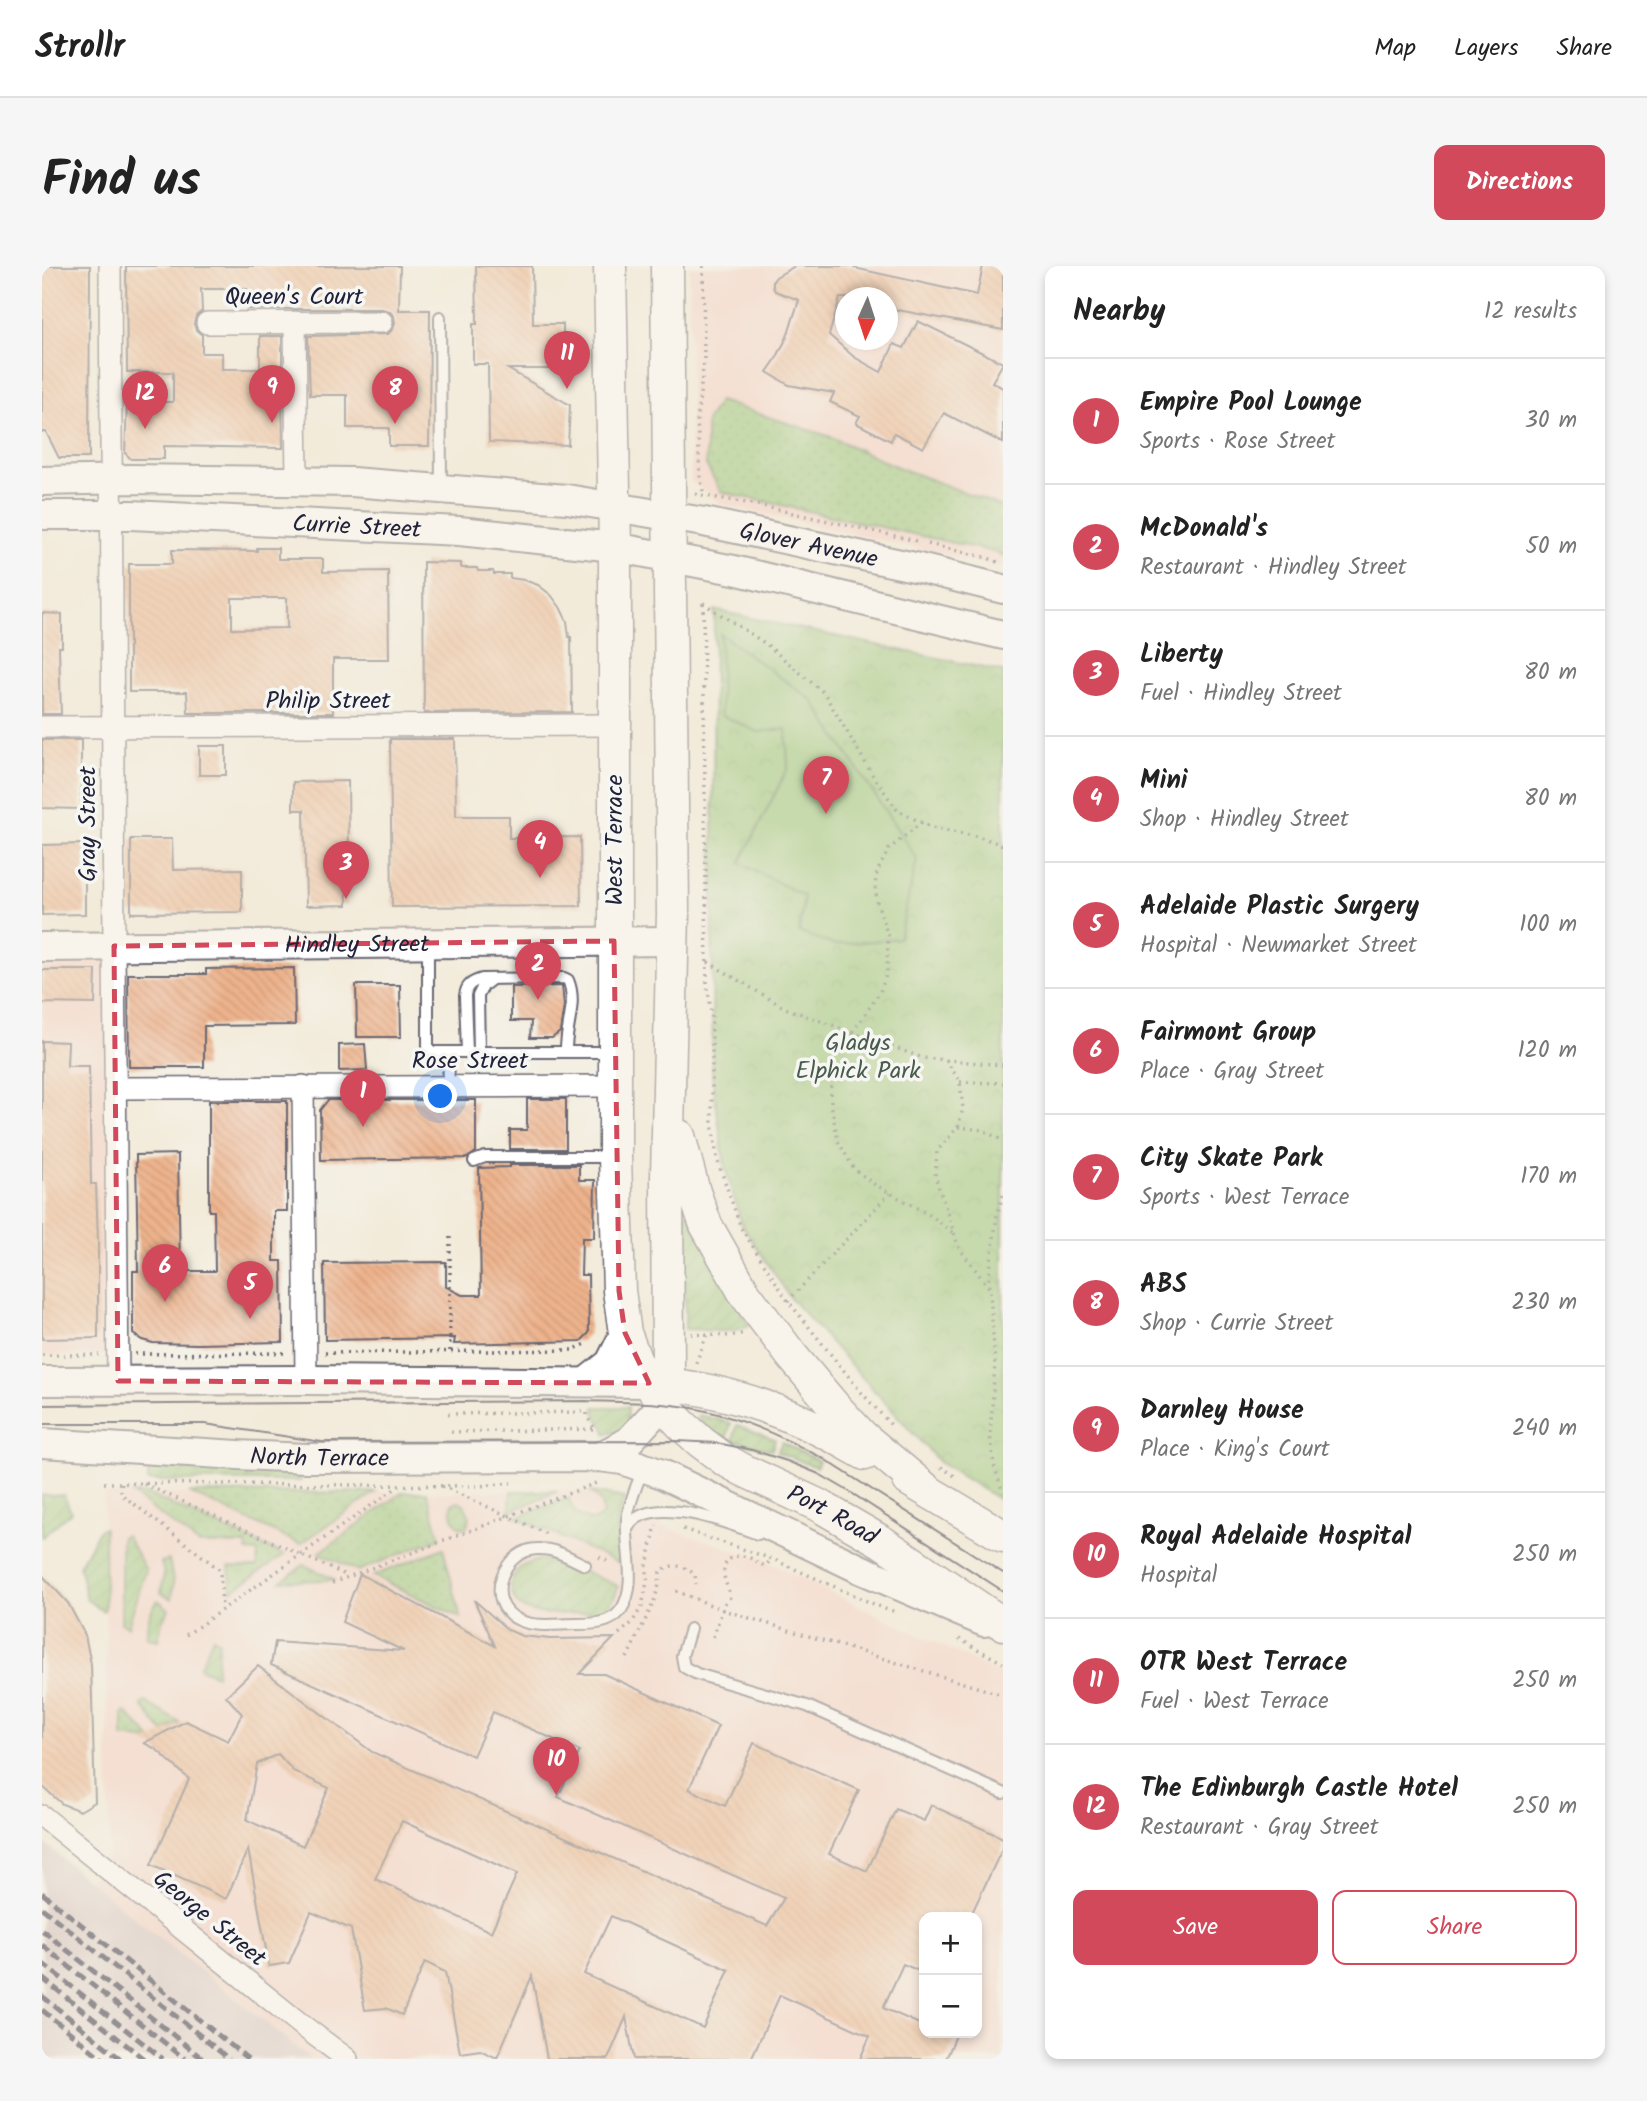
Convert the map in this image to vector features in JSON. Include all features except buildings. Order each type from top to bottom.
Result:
[{"type":"main road","name":"West Terrace","points":[[610,266],[615,547],[614,1086],[619,1291],[625,1333],[636,1362],[659,1390]]},
{"type":"main road","points":[[644,1466],[659,1390],[670,1055],[672,941],[667,266]]},
{"type":"main road","name":"Currie Street","points":[[42,481],[352,482],[567,499],[614,506]]},
{"type":"main road","name":"Glover Avenue","points":[[614,506],[669,515],[919,568],[1003,589]]},
{"type":"main road","name":"Currie Street","points":[[42,515],[111,514],[459,531],[615,547],[669,557]]},
{"type":"main road","name":"Glover Avenue","points":[[669,557],[1003,635]]},
{"type":"main road","name":"Hindley Street","points":[[42,947],[672,941]]},
{"type":"main road","points":[[670,1055],[674,1107],[686,1166],[706,1225],[745,1294],[835,1407],[884,1457],[934,1478],[1003,1536]]},
{"type":"main road","points":[[587,1401],[617,1352],[625,1333]]},
{"type":"main road","points":[[42,1381],[306,1380],[587,1401],[659,1390],[728,1395],[803,1421],[934,1478]]},
{"type":"main road","name":"North Terrace","points":[[601,1464],[629,1441],[659,1390]]},
{"type":"main road","name":"Port Road","points":[[659,1390],[690,1433],[725,1460],[852,1523],[1003,1624]]},
{"type":"main road","name":"North Terrace","points":[[42,1443],[306,1458],[601,1464],[622,1460],[644,1466]]},
{"type":"main road","name":"Port Road","points":[[644,1466],[860,1569],[1003,1630]]},
{"type":"street","name":"Gray Street","points":[[110,266],[118,1381]]},
{"type":"street","points":[[295,322],[296,481]]},
{"type":"street","name":"Queen's Court","points":[[207,323],[382,322]]},
{"type":"street","name":"Philip Street","points":[[42,727],[614,725]]},
{"type":"street","points":[[303,1086],[306,1380]]},
{"type":"street","name":"Rose Street","points":[[115,1088],[614,1086]]},
{"type":"street","name":"George Street","points":[[42,1816],[347,2059]]},
{"type":"lane","points":[[440,317],[441,490]]},
{"type":"lane","points":[[428,943],[428,1052],[614,1052]]},
{"type":"lane","points":[[467,1052],[466,989],[472,982],[492,979],[568,980],[572,1006],[566,1052]]},
{"type":"lane","points":[[479,1052],[478,996],[483,986],[492,979]]},
{"type":"lane","points":[[448,1052],[449,1086]]},
{"type":"lane","points":[[474,1161],[485,1157],[615,1157]]},
{"type":"lane","points":[[585,1565],[550,1550],[531,1549],[519,1554],[508,1563],[501,1577],[500,1596],[506,1610],[515,1618],[536,1624],[602,1623],[620,1610],[627,1595],[627,1530],[630,1505],[644,1466]]},
{"type":"lane","points":[[627,1530],[635,1518],[654,1511],[690,1514],[722,1521],[860,1569]]},
{"type":"lane","points":[[690,1629],[682,1657],[684,1667],[697,1674],[807,1706],[1003,1793]]},
{"type":"path","points":[[703,266],[704,361],[697,419],[704,496]]},
{"type":"path","points":[[695,494],[766,507],[988,558],[1003,565]]},
{"type":"path","points":[[898,1432],[861,1392],[788,1301],[741,1228],[717,1159],[712,1122],[712,1018],[707,983],[703,603],[766,644],[824,693],[872,774],[897,810],[932,828],[980,837],[1003,845]]},
{"type":"path","points":[[695,611],[703,615]]},
{"type":"path","points":[[922,822],[889,849],[877,872],[877,902],[888,936],[887,972],[880,992],[831,1064],[831,1105],[838,1141],[854,1170],[933,1217],[954,1234]]},
{"type":"path","points":[[697,913],[707,913]]},
{"type":"path","points":[[707,961],[785,1008],[923,1058],[1003,1065]]},
{"type":"path","points":[[946,1060],[960,1082],[963,1108],[957,1127],[937,1151],[935,1176],[959,1248],[990,1289]]},
{"type":"path","points":[[960,1082],[1003,1083]]},
{"type":"path","points":[[957,1127],[983,1130],[1003,1141]]},
{"type":"path","points":[[788,1301],[890,1193]]},
{"type":"path","points":[[1003,1195],[997,1215],[989,1277],[995,1364],[990,1434],[994,1465],[1003,1493]]},
{"type":"path","points":[[450,1234],[450,1351]]},
{"type":"path","points":[[686,1333],[729,1336],[742,1335],[750,1330]]},
{"type":"path","points":[[696,1363],[707,1335]]},
{"type":"path","points":[[320,1353],[572,1350],[586,1344]]},
{"type":"path","points":[[130,1354],[292,1353]]},
{"type":"path","points":[[42,1355],[105,1355]]},
{"type":"path","points":[[448,1414],[587,1401],[587,1417],[595,1429],[601,1464],[586,1482]]},
{"type":"path","points":[[449,1432],[595,1429]]},
{"type":"path","points":[[332,1583],[508,1517],[601,1464]]},
{"type":"path","points":[[934,1478],[961,1480]]},
{"type":"path","points":[[104,1483],[479,1486],[520,1482]]},
{"type":"path","points":[[121,1483],[121,1494],[220,1570],[222,1609]]},
{"type":"path","points":[[141,1483],[350,1577]]},
{"type":"path","points":[[186,1635],[401,1485]]},
{"type":"path","points":[[440,1486],[554,1537]]},
{"type":"path","points":[[649,1559],[658,1517]]},
{"type":"path","points":[[672,1525],[772,1559],[885,1609],[908,1615]]},
{"type":"path","points":[[588,1553],[611,1563]]},
{"type":"path","points":[[713,1637],[730,1597],[724,1576],[725,1565],[730,1558],[738,1555],[751,1558],[765,1566],[772,1559]]},
{"type":"path","points":[[627,1658],[653,1604],[660,1572],[668,1567],[681,1566],[695,1574],[696,1584]]},
{"type":"path","points":[[676,1591],[723,1610],[1003,1695]]},
{"type":"path","points":[[956,1637],[1003,1663]]},
{"type":"highlighted area","points":[[614,941],[619,1291],[625,1333],[649,1383],[118,1381],[114,946]]},
{"type":"shaded area","points":[[689,266],[1003,266],[1003,568],[721,504],[691,481]]},
{"type":"shaded area","points":[[114,946],[118,1355],[42,1355],[42,947]]},
{"type":"shaded area","points":[[589,1491],[625,1498],[649,1522],[764,1560],[1003,1675],[1003,2059],[311,2059],[89,1881],[110,1852],[103,1494]]},
{"type":"shaded area","points":[[42,1841],[89,1881],[311,2059],[42,2059]]},
{"type":"green space","points":[[719,401],[831,437],[895,466],[1003,507],[1003,556],[721,492],[706,465],[706,421]]},
{"type":"green space","name":"Gladys Elphick Park","points":[[714,610],[1003,672],[1003,1502],[940,1463],[791,1299],[742,1225],[725,1167],[712,1076]]},
{"type":"green space","points":[[720,634],[812,700],[917,859],[899,938],[834,945],[799,932],[804,896],[740,863],[788,768],[786,729],[758,732],[721,715]]},
{"type":"green space","points":[[687,1212],[749,1325],[727,1331],[685,1329]]},
{"type":"green space","points":[[595,1407],[628,1407],[628,1424],[619,1431],[606,1435]]},
{"type":"green space","points":[[699,1415],[731,1423],[726,1440],[698,1419]]},
{"type":"green space","points":[[737,1425],[775,1439],[772,1450],[733,1440]]},
{"type":"green space","points":[[782,1442],[819,1461],[816,1467],[777,1452]]},
{"type":"green space","points":[[148,1463],[301,1472],[301,1481],[148,1481]]},
{"type":"green space","points":[[511,1491],[558,1491],[510,1512]]},
{"type":"green space","points":[[376,1492],[300,1544],[189,1493]]},
{"type":"green space","points":[[403,1492],[427,1492],[440,1538],[358,1571],[319,1553]]},
{"type":"green space","points":[[591,1492],[625,1498],[618,1522],[619,1563],[516,1517],[569,1498],[577,1514],[593,1521],[602,1516],[602,1505]]},
{"type":"green space","points":[[132,1494],[147,1494],[284,1555],[232,1591],[229,1567],[257,1567],[258,1552],[247,1551],[246,1544],[199,1544]]},
{"type":"green space","points":[[42,1495],[64,1495],[71,1512],[42,1537]]},
{"type":"green space","points":[[458,1501],[464,1504],[470,1517],[467,1527],[462,1528],[453,1518],[452,1504]]},
{"type":"green space","points":[[102,1528],[103,1611],[87,1600],[79,1566]]},
{"type":"green space","points":[[126,1535],[146,1570],[128,1626],[121,1623],[121,1542],[122,1536]]},
{"type":"green space","points":[[443,1548],[461,1618],[373,1576]]},
{"type":"green space","points":[[169,1560],[174,1584],[172,1599],[161,1593],[164,1573],[161,1562]]},
{"type":"green space","points":[[545,1560],[564,1562],[618,1586],[614,1598],[600,1611],[551,1614],[524,1609],[513,1597],[513,1577],[525,1564]]},
{"type":"green space","points":[[304,1565],[336,1580],[281,1581]]},
{"type":"green space","points":[[158,1600],[169,1609],[162,1621],[158,1640],[147,1638],[147,1633],[150,1613]]},
{"type":"green space","points":[[213,1637],[219,1641],[216,1675],[199,1668]]},
{"type":"green space","points":[[146,1702],[180,1723],[163,1732],[142,1706]]},
{"type":"green space","points":[[126,1712],[152,1739],[147,1741],[123,1738],[123,1713]]},
{"type":"tram line","points":[[42,1405],[586,1401],[683,1406],[746,1423],[805,1449],[1003,1573]]},
{"type":"tram line","points":[[42,1424],[205,1424],[322,1442],[717,1443],[752,1450],[819,1474],[1003,1591]]},
{"type":"railway","points":[[42,1893],[248,2059]]},
{"type":"railway","points":[[42,1908],[229,2059]]},
{"type":"railway","points":[[42,1930],[203,2059]]},
{"type":"railway","points":[[42,1945],[185,2059]]},
{"type":"railway","points":[[42,1963],[163,2059]]},
{"type":"railway","points":[[42,1978],[144,2059]]},
{"type":"railway","points":[[42,1996],[121,2059]]},
{"type":"railway","points":[[42,2010],[103,2059]]},
{"type":"place","name":"OTR West Terrace","points":[[567,389]]},
{"type":"place","name":"Darnley House","points":[[272,423]]},
{"type":"place","name":"ABS","points":[[395,424]]},
{"type":"place","name":"The Edinburgh Castle Hotel","points":[[145,429]]},
{"type":"place","name":"City Skate Park","points":[[826,814]]},
{"type":"place","name":"Mini","points":[[540,878]]},
{"type":"place","name":"Liberty","points":[[346,899]]},
{"type":"place","name":"McDonald's","points":[[538,1000]]},
{"type":"place","name":"Empire Pool Lounge","points":[[363,1127]]},
{"type":"place","name":"Fairmont Group","points":[[165,1302]]},
{"type":"place","name":"Adelaide Plastic Surgery","points":[[250,1319]]},
{"type":"place","name":"Royal Adelaide Hospital","points":[[556,1795]]}]
